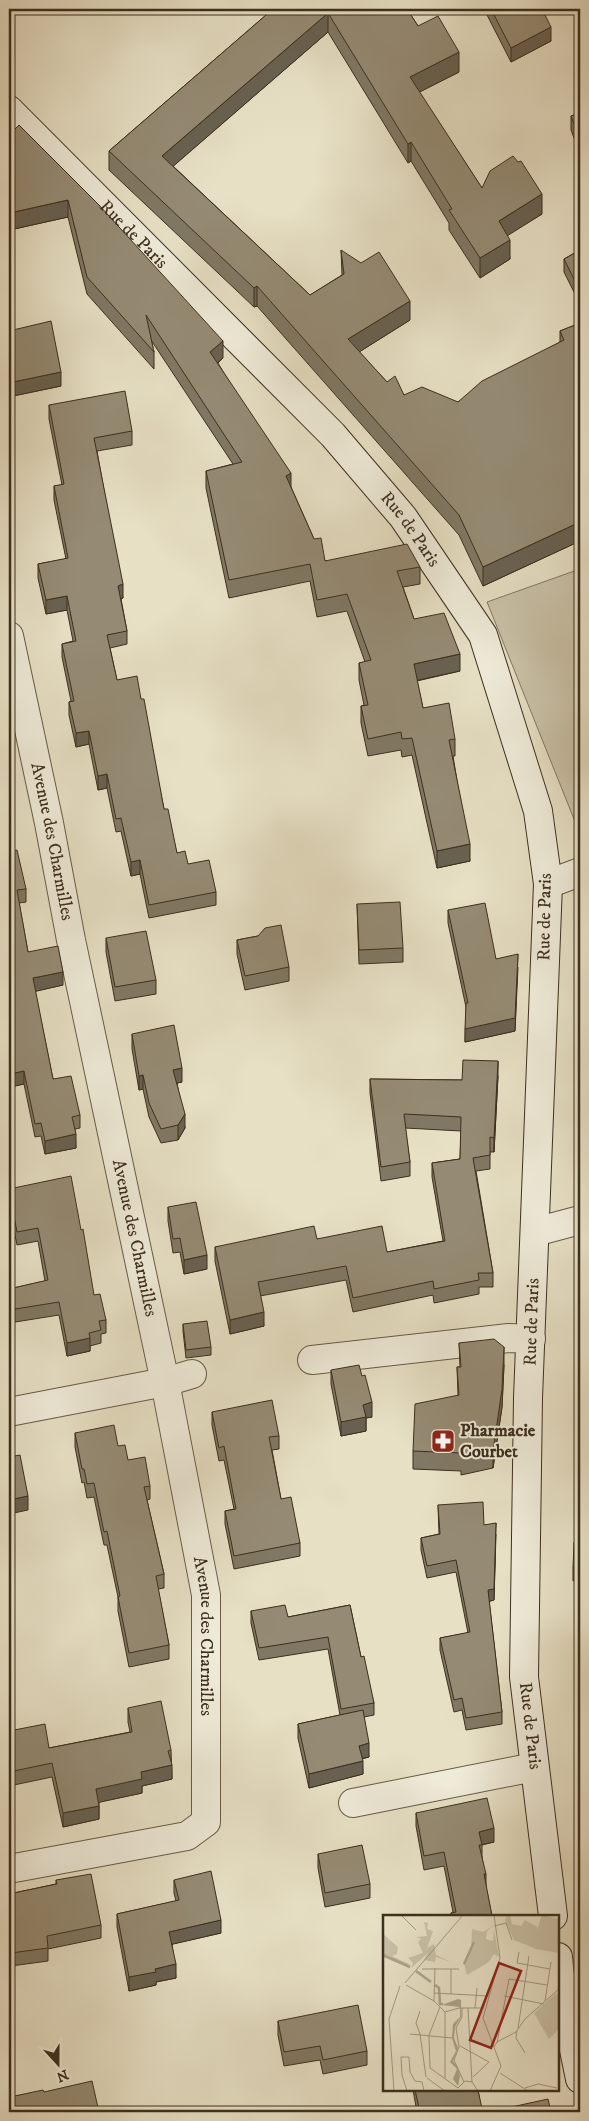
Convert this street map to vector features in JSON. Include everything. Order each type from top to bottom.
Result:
[{"type":"street","name":"Rue de Paris","points":[[9,110],[333,435],[403,517],[483,635],[538,811],[548,884],[531,1339],[524,1677],[553,1915]]},
{"type":"street","name":"Avenue des Charmilles","points":[[9,636],[49,823],[71,940],[165,1382],[206,1595],[206,1822],[187,1836],[9,1868]]},
{"type":"street","points":[[548,884],[580,872]]},
{"type":"street","points":[[535,1232],[580,1220]]},
{"type":"street","points":[[312,1360],[509,1338],[531,1339]]},
{"type":"street","points":[[9,1412],[165,1382],[192,1374]]},
{"type":"street","points":[[353,1802],[534,1767]]},
{"type":"street","points":[[559,1967],[561,1986],[580,2079]]},
{"type":"shaded area","points":[[580,569],[580,834],[487,602]]},
{"type":"building","points":[[273,9],[407,9],[418,26],[438,16],[459,52],[410,77],[482,188],[490,171],[513,156],[518,162],[521,161],[542,194],[499,221],[510,240],[480,258],[449,210],[452,209],[411,142],[408,144],[328,13],[162,156],[310,295],[344,274],[341,250],[361,263],[379,252],[410,301],[348,339],[387,382],[395,376],[404,395],[422,387],[458,402],[482,381],[564,340],[560,331],[580,323],[580,522],[483,567],[459,515],[257,286],[254,288],[109,151]]},
{"type":"building","points":[[491,9],[542,9],[551,27],[511,48]]},
{"type":"building","points":[[580,113],[580,140],[571,116]]},
{"type":"building","points":[[19,125],[99,205],[223,341],[210,352],[291,473],[286,476],[314,539],[321,538],[325,561],[407,544],[420,567],[397,571],[414,619],[444,613],[460,654],[414,664],[423,708],[449,703],[455,739],[449,740],[470,844],[437,851],[412,738],[402,739],[401,732],[368,739],[361,706],[368,705],[359,663],[371,660],[347,594],[317,600],[310,564],[229,580],[206,471],[242,462],[146,315],[154,352],[87,277],[68,200],[14,212],[9,206],[9,135]]},
{"type":"building","points":[[580,250],[580,288],[579,289],[564,259]]},
{"type":"building","points":[[51,321],[61,372],[13,382],[9,362],[9,331]]},
{"type":"building","points":[[125,391],[132,431],[94,438],[123,584],[118,586],[127,631],[107,635],[117,680],[137,676],[141,699],[144,699],[164,809],[168,809],[177,853],[185,851],[188,864],[209,860],[216,892],[149,905],[140,860],[131,862],[121,818],[116,819],[107,774],[98,776],[89,731],[76,733],[69,702],[74,701],[62,644],[76,641],[67,596],[46,600],[38,564],[68,558],[54,486],[64,484],[49,405]]},
{"type":"building","points":[[9,834],[12,851],[17,850],[26,889],[17,890],[28,952],[58,946],[63,972],[33,978],[53,1079],[71,1076],[80,1115],[72,1117],[76,1134],[45,1141],[41,1123],[35,1124],[24,1071],[10,1074],[9,1067]]},
{"type":"building","points":[[575,901],[580,901],[580,943],[575,943]]},
{"type":"building","points":[[400,902],[403,948],[359,950],[357,904]]},
{"type":"building","points":[[485,903],[496,959],[518,954],[515,1018],[465,1029],[466,1003],[468,1003],[448,910]]},
{"type":"building","points":[[281,925],[289,967],[245,976],[237,940],[258,936],[265,928]]},
{"type":"building","points":[[146,931],[156,980],[115,987],[106,938]]},
{"type":"building","points":[[174,1025],[182,1068],[173,1070],[185,1114],[178,1125],[161,1129],[149,1103],[143,1075],[139,1076],[132,1034]]},
{"type":"building","points":[[463,1060],[498,1061],[494,1138],[490,1137],[490,1155],[473,1158],[493,1273],[478,1273],[479,1280],[434,1289],[433,1281],[353,1298],[346,1266],[258,1282],[264,1312],[230,1320],[215,1247],[314,1226],[317,1239],[382,1226],[387,1252],[445,1241],[432,1163],[460,1159],[461,1117],[404,1114],[410,1162],[381,1167],[370,1079],[462,1080]]},
{"type":"building","points":[[71,1176],[81,1230],[83,1229],[94,1295],[100,1294],[106,1320],[99,1321],[101,1330],[89,1333],[90,1338],[67,1343],[59,1302],[9,1310],[9,1289],[48,1280],[38,1228],[17,1232],[9,1189]]},
{"type":"building","points":[[196,1202],[207,1255],[184,1260],[180,1238],[173,1239],[168,1207]]},
{"type":"building","points":[[580,1232],[580,1253],[576,1233]]},
{"type":"building","points":[[207,1321],[211,1347],[186,1350],[183,1324]]},
{"type":"building","points":[[494,1339],[504,1347],[502,1389],[493,1451],[461,1457],[461,1453],[413,1451],[415,1404],[459,1395],[457,1367],[461,1367],[459,1343]]},
{"type":"building","points":[[359,1365],[362,1376],[365,1375],[372,1402],[363,1405],[366,1417],[341,1422],[331,1370]]},
{"type":"building","points":[[272,1400],[279,1436],[269,1437],[281,1499],[291,1497],[300,1543],[234,1556],[225,1511],[236,1509],[224,1446],[219,1448],[212,1412]]},
{"type":"building","points":[[114,1425],[118,1446],[125,1445],[128,1460],[145,1457],[150,1486],[144,1487],[164,1574],[156,1576],[169,1645],[129,1653],[107,1531],[104,1532],[94,1483],[87,1484],[84,1469],[82,1469],[75,1433]]},
{"type":"building","points":[[20,1455],[28,1496],[9,1500],[9,1457]]},
{"type":"building","points":[[483,1502],[484,1525],[496,1523],[494,1589],[488,1590],[502,1712],[466,1718],[462,1698],[454,1700],[440,1638],[470,1632],[456,1560],[427,1566],[421,1538],[440,1534],[438,1505]]},
{"type":"building","points":[[580,1540],[580,1566],[573,1568],[574,1542]]},
{"type":"building","points":[[285,1605],[288,1617],[350,1605],[361,1657],[364,1656],[374,1703],[341,1709],[328,1637],[259,1648],[251,1611]]},
{"type":"building","points":[[161,1701],[171,1750],[168,1751],[172,1765],[141,1772],[142,1779],[96,1789],[99,1806],[63,1813],[52,1763],[9,1772],[9,1731],[45,1724],[49,1748],[132,1732],[128,1708]]},
{"type":"building","points":[[363,1710],[369,1743],[359,1746],[363,1761],[309,1774],[298,1724]]},
{"type":"building","points":[[487,1798],[494,1828],[479,1832],[482,1845],[479,1845],[486,1874],[484,1874],[492,1915],[452,1915],[451,1913],[456,1912],[444,1852],[424,1856],[416,1813]]},
{"type":"building","points":[[362,1845],[370,1884],[325,1893],[318,1854]]},
{"type":"building","points":[[211,1871],[221,1920],[169,1932],[176,1964],[155,1969],[156,1972],[129,1977],[117,1914],[179,1900],[174,1880]]},
{"type":"building","points":[[91,1874],[101,1925],[47,1936],[48,1948],[11,1953],[9,1941],[9,1894],[57,1884],[56,1880]]},
{"type":"building","points":[[358,2005],[367,2051],[323,2060],[320,2046],[284,2052],[278,2021]]},
{"type":"building","points":[[92,2081],[99,2112],[13,2112],[10,2097],[43,2090],[44,2092]]},
{"type":"building","points":[[415,2091],[478,2091],[482,2109],[465,2112],[420,2112]]},
{"type":"building","points":[[548,2099],[551,2112],[499,2112],[498,2110]]},
{"type":"place","name":"Pharmacie Courbet","points":[[443,1441]]}]
